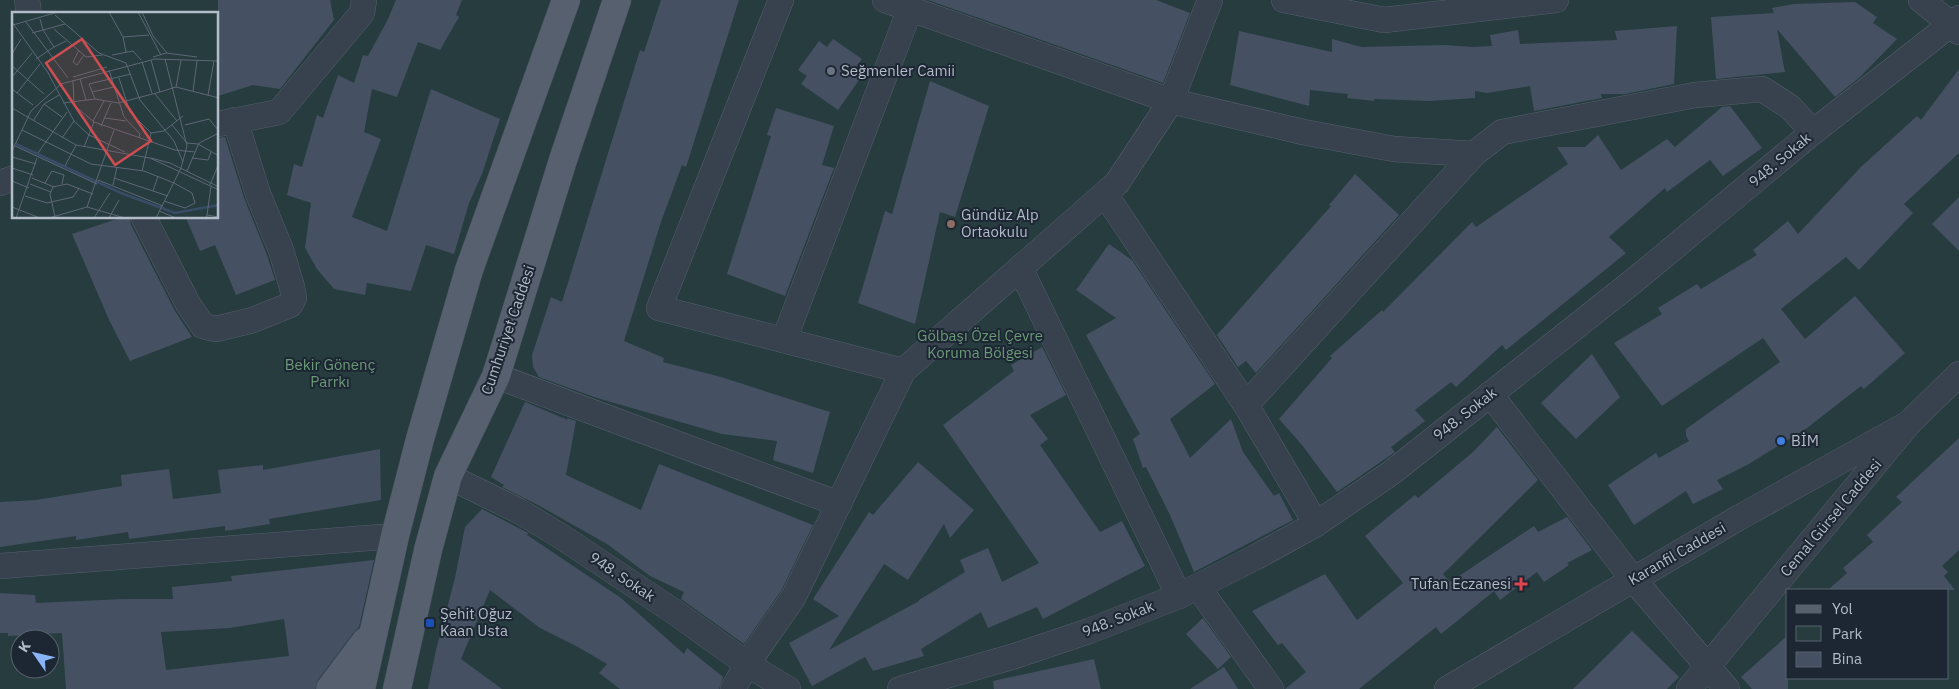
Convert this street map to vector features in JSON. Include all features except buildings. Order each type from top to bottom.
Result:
[{"type":"main road","points":[[360,689],[420,439],[469,270],[566,0]]},
{"type":"main road","name":"Cumhuriyet Caddesi","points":[[397,689],[428,550],[448,476],[496,376],[563,160],[617,0]]},
{"type":"main road","points":[[330,689],[373,632]]},
{"type":"street","points":[[145,219],[188,304],[203,326],[216,329],[225,327],[253,320],[290,305],[294,298],[281,250],[226,122],[279,112],[362,13],[364,0]]},
{"type":"street","points":[[781,0],[659,308],[903,371]]},
{"type":"street","points":[[885,0],[1171,101],[1304,132],[1394,149],[1474,154]]},
{"type":"street","points":[[733,689],[747,664],[793,598],[903,371],[1117,183],[1171,101],[1210,0]]},
{"type":"street","points":[[1284,0],[1384,20],[1556,0]]},
{"type":"street","points":[[1922,0],[1956,25]]},
{"type":"street","points":[[784,340],[910,9]]},
{"type":"street","name":"948. Sokak","points":[[900,689],[1015,656],[1089,631],[1189,591],[1316,524],[1391,473],[1636,279],[1813,132],[1956,25]]},
{"type":"street","points":[[1246,405],[1474,154],[1502,132],[1695,95],[1762,89],[1790,107],[1813,132]]},
{"type":"street","points":[[0,184],[12,179]]},
{"type":"street","points":[[1105,194],[1246,405],[1316,524]]},
{"type":"street","points":[[1020,268],[1189,591],[1271,689]]},
{"type":"street","name":"Cemal Gürsel Caddesi","points":[[1689,689],[1909,423],[1959,374]]},
{"type":"street","points":[[496,376],[838,504]]},
{"type":"street","points":[[1490,394],[1633,579],[1727,689]]},
{"type":"street","name":"Karanfil Caddesi","points":[[1448,689],[1633,579],[1909,423]]},
{"type":"street","name":"948. Sokak","points":[[448,476],[519,511],[562,537],[676,613],[747,664],[788,689]]},
{"type":"street","points":[[0,566],[396,536]]},
{"type":"green space","name":"Gölbaşı Özel Çevre Koruma Bölgesi","points":[[0,0],[1959,0],[1959,689],[0,689]]},
{"type":"place","name":"Seğmenler Camii","points":[[831,71]]},
{"type":"place","name":"Gündüz Alp Ortaokulu","points":[[951,224]]},
{"type":"place","name":"BİM","points":[[1781,441]]},
{"type":"place","name":"Tufan Eczanesi","points":[[1521,584]]},
{"type":"place","name":"Şehit Oğuz Kaan Usta","points":[[430,623]]},
{"type":"park label","name":"Bekir Gönenç Parrkı","points":[[330,374]]}]
